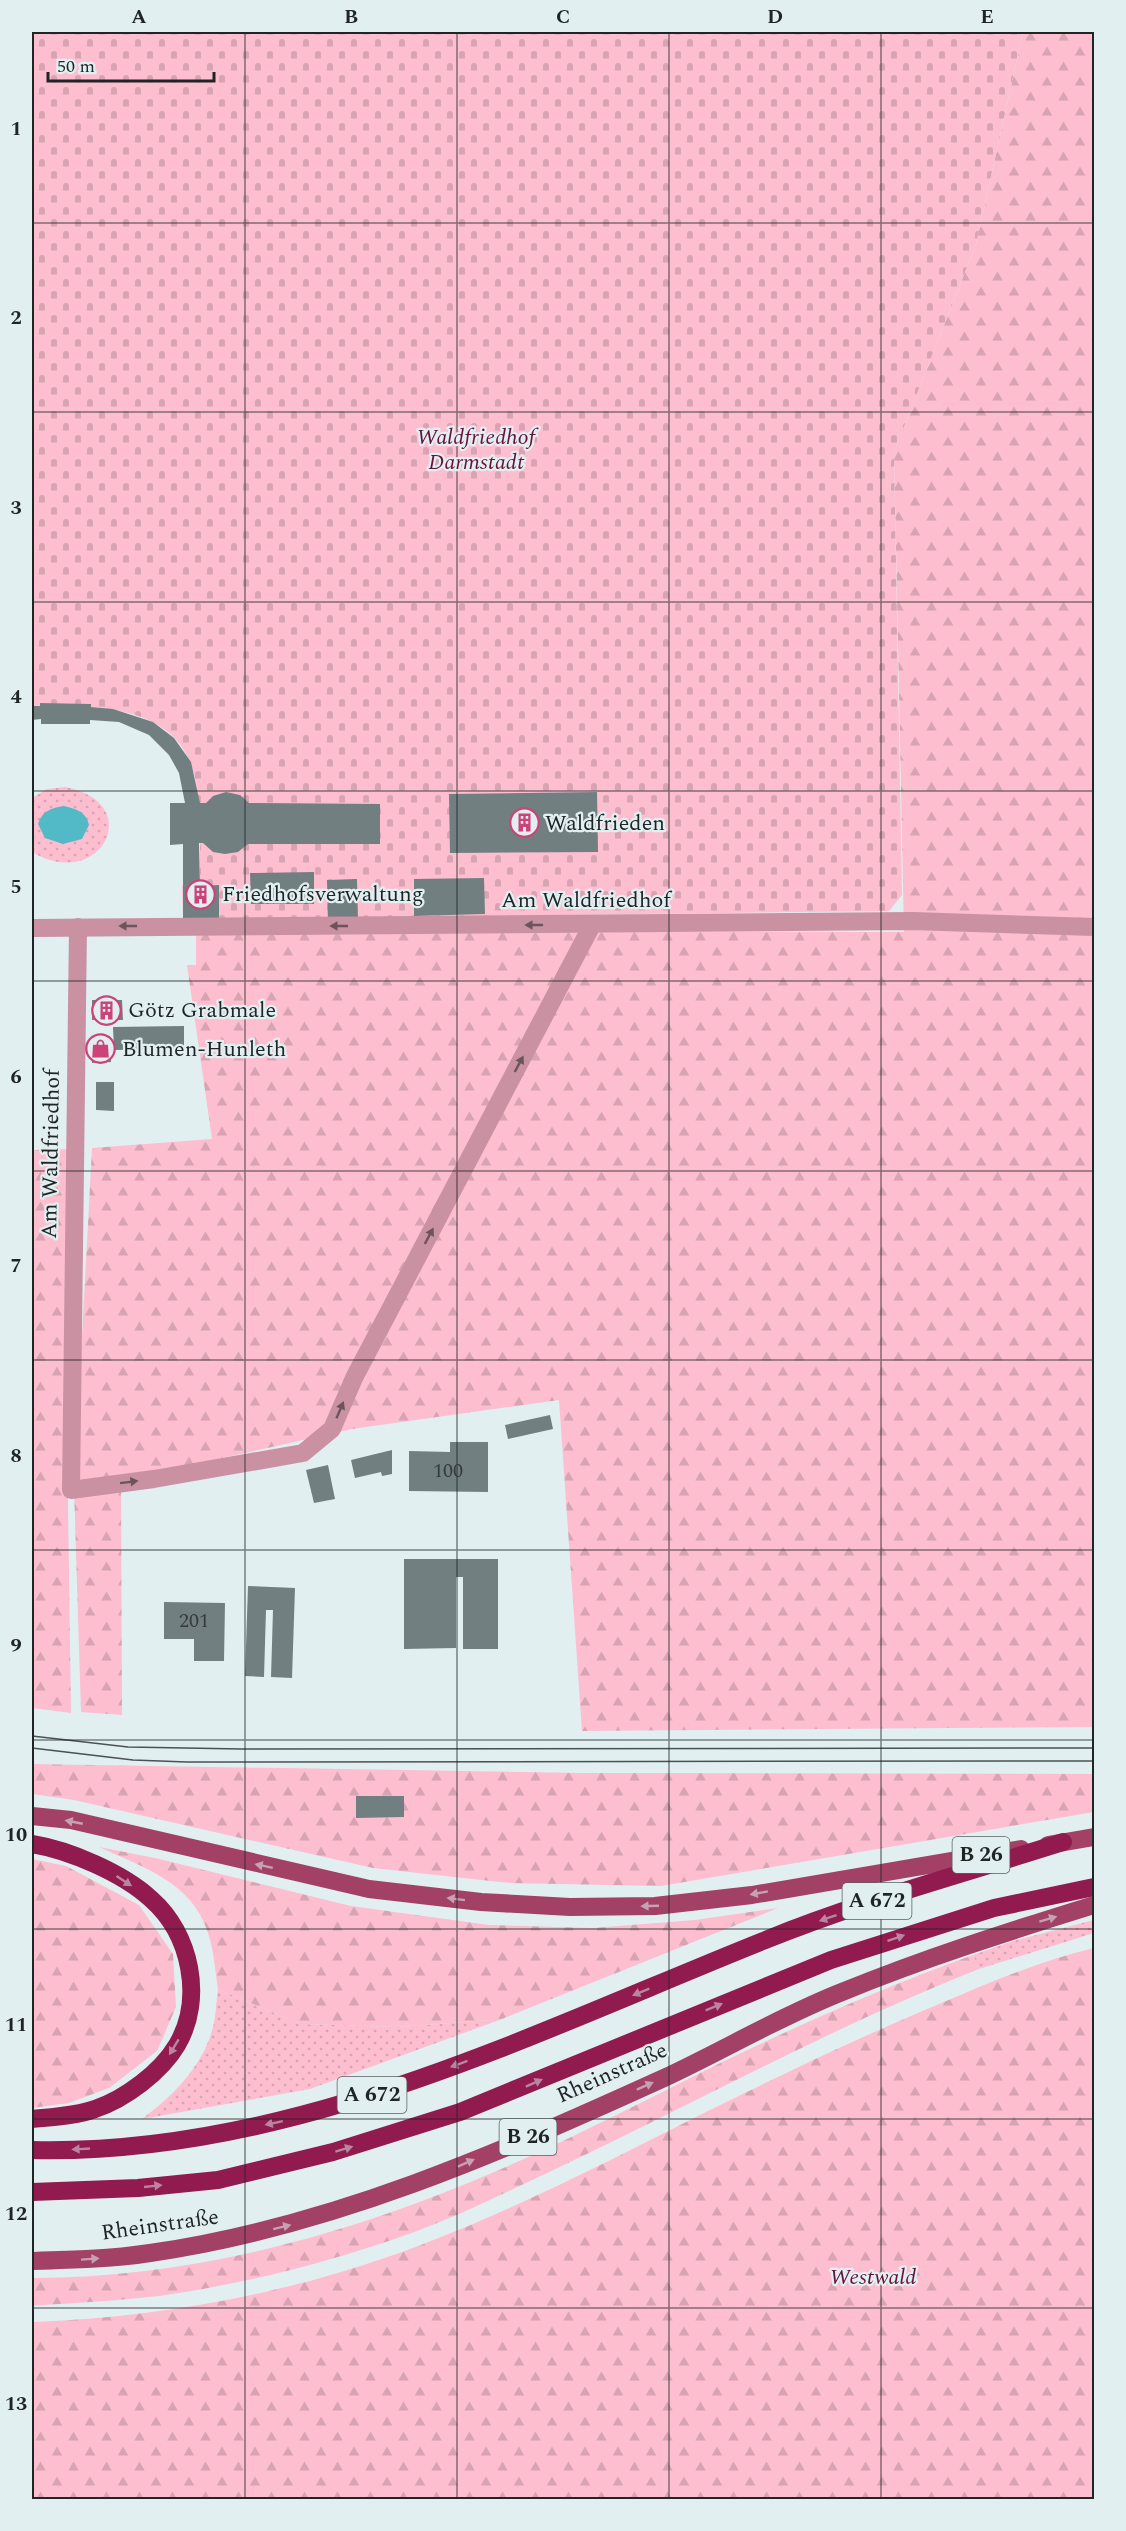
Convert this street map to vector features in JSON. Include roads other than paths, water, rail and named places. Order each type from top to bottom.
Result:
[{"type":"highway","name":"A 672","points":[[32,2150],[128,2146],[193,2139],[281,2122],[377,2093],[474,2058],[612,2004],[765,1940],[1063,1842]]},
{"type":"highway","points":[[32,1844],[78,1856],[117,1876],[151,1899],[173,1926],[186,1953],[191,1980],[190,2008],[177,2045],[154,2074],[126,2093],[95,2109],[32,2119]]},
{"type":"highway","name":"A 672","points":[[32,2192],[138,2188],[218,2180],[333,2152],[437,2120],[492,2100],[831,1960],[994,1908],[1095,1887]]},
{"type":"main road","name":"B 26","points":[[32,1816],[71,1821],[369,1889],[481,1902],[570,1907],[655,1906],[752,1895],[1095,1837]]},
{"type":"main road","name":"Rheinstraße","points":[[32,2261],[148,2254],[221,2241],[296,2223],[376,2198],[457,2168],[664,2077],[841,1992],[1002,1933],[1095,1905]]},
{"type":"street","name":"Am Waldfriedhof","points":[[32,928],[913,921],[1095,927]]},
{"type":"street","name":"Am Waldfriedhof","points":[[78,927],[71,1490],[154,1479],[303,1453],[332,1429],[354,1378],[592,925]]},
{"type":"water","points":[[64,806],[80,812],[86,817],[89,825],[82,839],[63,844],[45,838],[38,824],[48,811]]},
{"type":"tram line","points":[[32,1736],[128,1747],[242,1749],[1094,1748]]},
{"type":"tram line","points":[[32,1748],[133,1760],[187,1762],[1094,1761]]},
{"type":"place","name":"Waldfrieden","points":[[524,823]]},
{"type":"place","name":"Friedhofsverwaltung","points":[[201,894]]},
{"type":"place","name":"Götz Grabmale","points":[[107,1010]]},
{"type":"place","name":"Blumen-Hunleth","points":[[101,1049]]},
{"type":"park label","name":"Waldfriedhof Darmstadt","points":[[476,450]]},
{"type":"park label","name":"Westwald","points":[[873,2277]]}]
